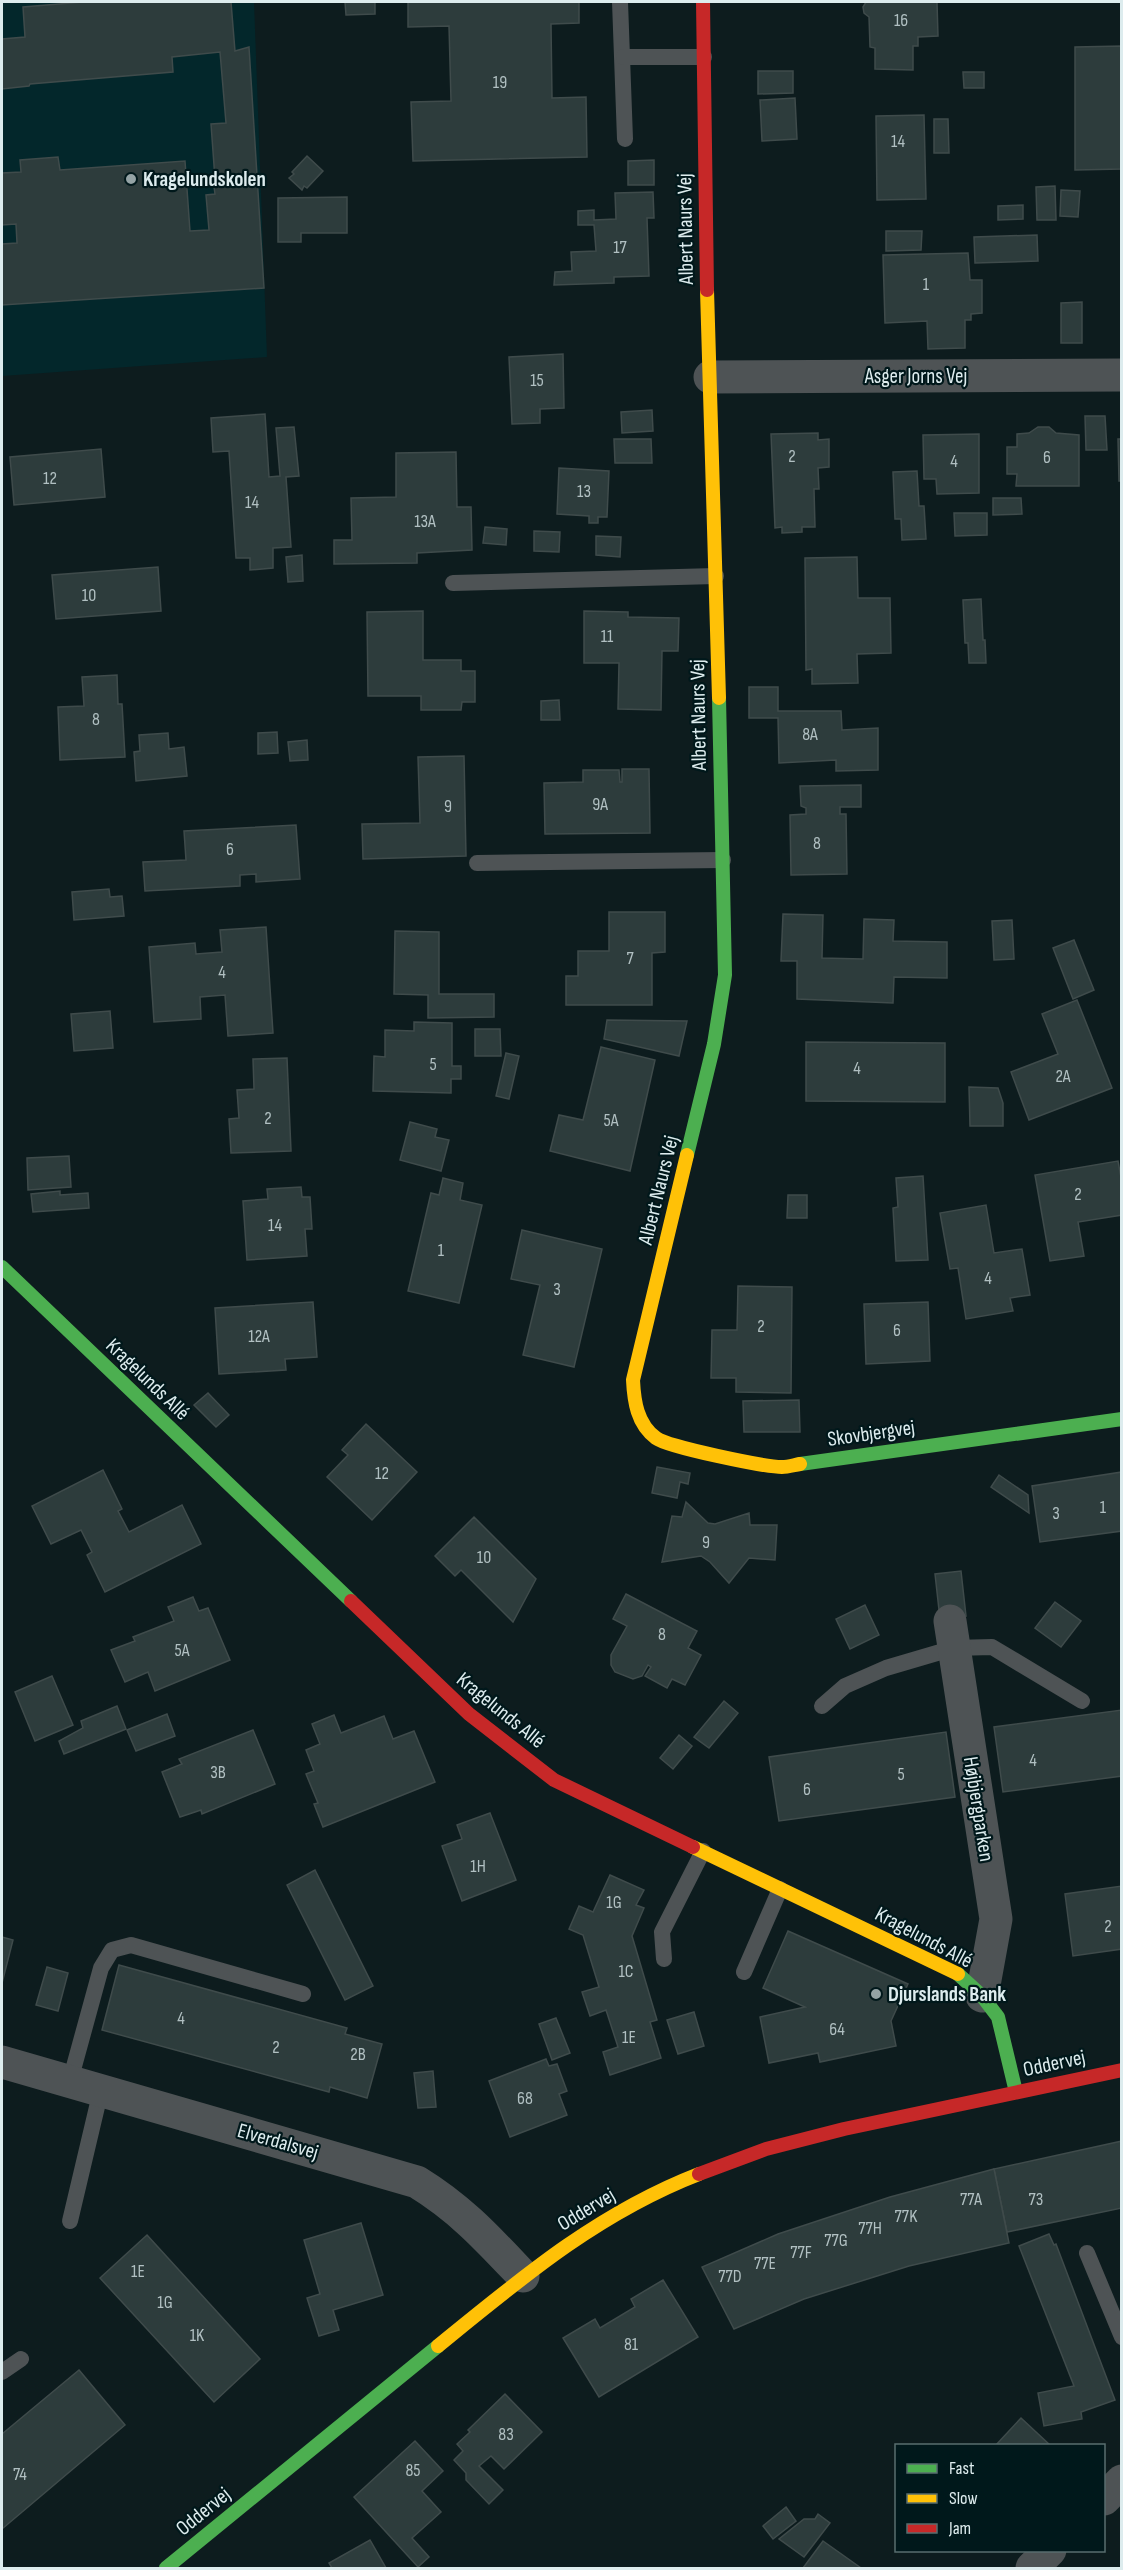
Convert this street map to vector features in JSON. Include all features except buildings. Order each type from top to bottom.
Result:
[{"type":"street","name":"Albert Naurs Vej","points":[[639,1416],[634,1400],[633,1380],[714,1044],[726,975],[711,377],[707,313],[703,2]]},
{"type":"street","name":"Asger Jorns Vej","points":[[711,377],[1122,375]]},
{"type":"street","name":"Kragelunds Allé","points":[[2,1267],[469,1714],[554,1780],[958,1974],[982,1996],[998,2017],[1016,2092]]},
{"type":"street","name":"Skovbjergvej","points":[[639,1416],[646,1428],[657,1439],[690,1450],[780,1467],[1122,1419]]},
{"type":"street","name":"Højbjergparken","points":[[952,1635],[996,1919],[982,1996]]},
{"type":"street","name":"Elverdalsvej","points":[[2,2062],[417,2182],[448,2201],[488,2238],[523,2276]]},
{"type":"street","name":"Oddervej","points":[[166,2568],[523,2276],[579,2235],[663,2188],[766,2149],[1122,2070]]},
{"type":"street","points":[[1105,2498],[1122,2481]]},
{"type":"street","points":[[1032,2568],[1048,2552]]},
{"type":"lane","points":[[620,2],[624,57],[625,139]]},
{"type":"lane","points":[[624,57],[704,57]]},
{"type":"lane","points":[[453,583],[716,576]]},
{"type":"lane","points":[[477,863],[723,860]]},
{"type":"lane","points":[[822,1706],[845,1686],[952,1635],[992,1647],[1082,1701]]},
{"type":"lane","points":[[664,1959],[662,1932],[703,1851]]},
{"type":"lane","points":[[744,1972],[780,1889]]},
{"type":"lane","points":[[70,2081],[101,1968],[112,1950],[131,1945],[303,1994]]},
{"type":"lane","points":[[70,2221],[101,2090]]},
{"type":"lane","points":[[1087,2253],[1122,2337]]},
{"type":"lane","points":[[2,2372],[21,2359]]},
{"type":"shaded area","name":"Kragelundskolen","points":[[2,2],[254,2],[267,357],[2,376]]},
{"type":"traffic: fast","points":[[687,1155],[714,1044],[725,975],[719,698]]},
{"type":"traffic: fast","points":[[2,1267],[351,1601]]},
{"type":"traffic: fast","points":[[800,1464],[1122,1419]]},
{"type":"traffic: fast","points":[[958,1974],[982,1996],[998,2017],[1016,2092]]},
{"type":"traffic: fast","points":[[166,2568],[438,2346]]},
{"type":"traffic: slow","points":[[707,290],[719,698]]},
{"type":"traffic: slow","points":[[687,1155],[633,1380],[638,1412],[650,1432],[664,1442],[757,1464],[782,1467],[800,1464]]},
{"type":"traffic: slow","points":[[693,1847],[958,1974]]},
{"type":"traffic: slow","points":[[438,2346],[530,2272],[594,2228],[627,2208],[699,2174]]},
{"type":"traffic: jam","points":[[703,2],[707,290]]},
{"type":"traffic: jam","points":[[351,1601],[469,1714],[554,1780],[693,1847]]},
{"type":"traffic: jam","points":[[699,2174],[766,2149],[844,2129],[1122,2070]]},
{"type":"place","name":"Kragelundskolen","points":[[131,179]]},
{"type":"place","name":"Djurslands Bank","points":[[876,1994]]}]
